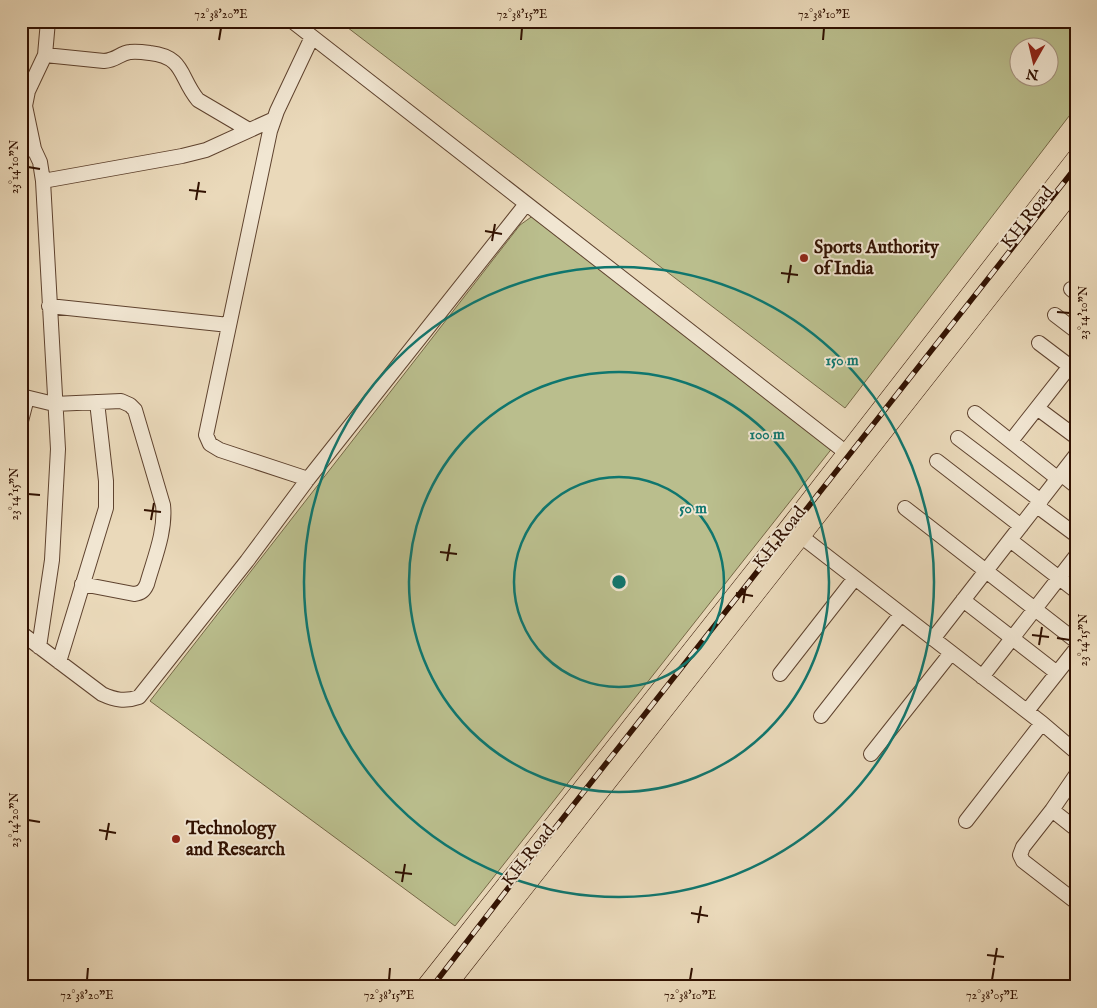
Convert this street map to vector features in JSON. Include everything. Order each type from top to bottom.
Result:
[{"type":"main road","name":"KH Road","points":[[853,458],[1076,158]]},
{"type":"main road","name":"KH Road","points":[[446,987],[853,458],[1076,187]]},
{"type":"main road","name":"KH Road","points":[[425,987],[795,532]]},
{"type":"street","points":[[39,647],[54,536],[58,449],[43,181],[40,162],[28,149],[25,106],[28,91],[44,55],[48,21]]},
{"type":"street","points":[[292,21],[853,458]]},
{"type":"street","points":[[308,478],[220,450],[210,444],[206,435],[266,147],[274,119],[312,37]]},
{"type":"street","points":[[44,55],[112,61],[126,52],[132,51],[160,54],[176,63],[192,93],[198,100],[249,130]]},
{"type":"street","points":[[43,181],[206,150],[274,119]]},
{"type":"street","points":[[21,633],[88,685],[109,697],[116,700],[130,701],[139,697],[247,561],[308,478],[526,204]]},
{"type":"street","points":[[50,306],[229,325]]},
{"type":"street","points":[[1055,315],[1076,331]]},
{"type":"street","points":[[1011,441],[1037,408],[1073,368],[1039,343]]},
{"type":"street","points":[[21,421],[24,397],[54,404],[121,401],[130,404],[135,410],[163,505],[164,515],[163,526],[146,589],[141,593],[134,594],[82,584]]},
{"type":"street","points":[[59,662],[106,508],[106,481],[96,402]]},
{"type":"street","points":[[1037,408],[1076,437]]},
{"type":"street","points":[[975,413],[1059,476],[1076,486]]},
{"type":"street","points":[[958,438],[1076,535]]},
{"type":"street","points":[[933,638],[1076,456]]},
{"type":"street","points":[[937,461],[1021,526]]},
{"type":"street","points":[[905,508],[1076,641]]},
{"type":"street","points":[[795,532],[1027,711],[1076,752]]},
{"type":"street","points":[[1010,540],[1076,591]]},
{"type":"street","points":[[982,677],[1076,556]]},
{"type":"street","points":[[780,674],[855,578]]},
{"type":"street","points":[[963,600],[1057,673]]},
{"type":"street","points":[[821,716],[901,614]]},
{"type":"street","points":[[1027,711],[1076,649]]},
{"type":"street","points":[[871,754],[951,652]]},
{"type":"street","points":[[966,821],[1042,723]]},
{"type":"street","points":[[1076,775],[1023,847],[1020,855],[1023,861],[1076,902]]},
{"type":"street","points":[[1052,810],[1076,829]]},
{"type":"green space","name":"Sports Authority of India","points":[[339,21],[1076,21],[1076,107],[845,408]]},
{"type":"green space","points":[[541,210],[837,442],[455,926],[150,701],[520,225]]},
{"type":"railway","points":[[432,987],[1076,167]]},
{"type":"place","name":"Sports Authority of India","points":[[804,258]]},
{"type":"place","name":"Technology and Research","points":[[176,839]]}]
